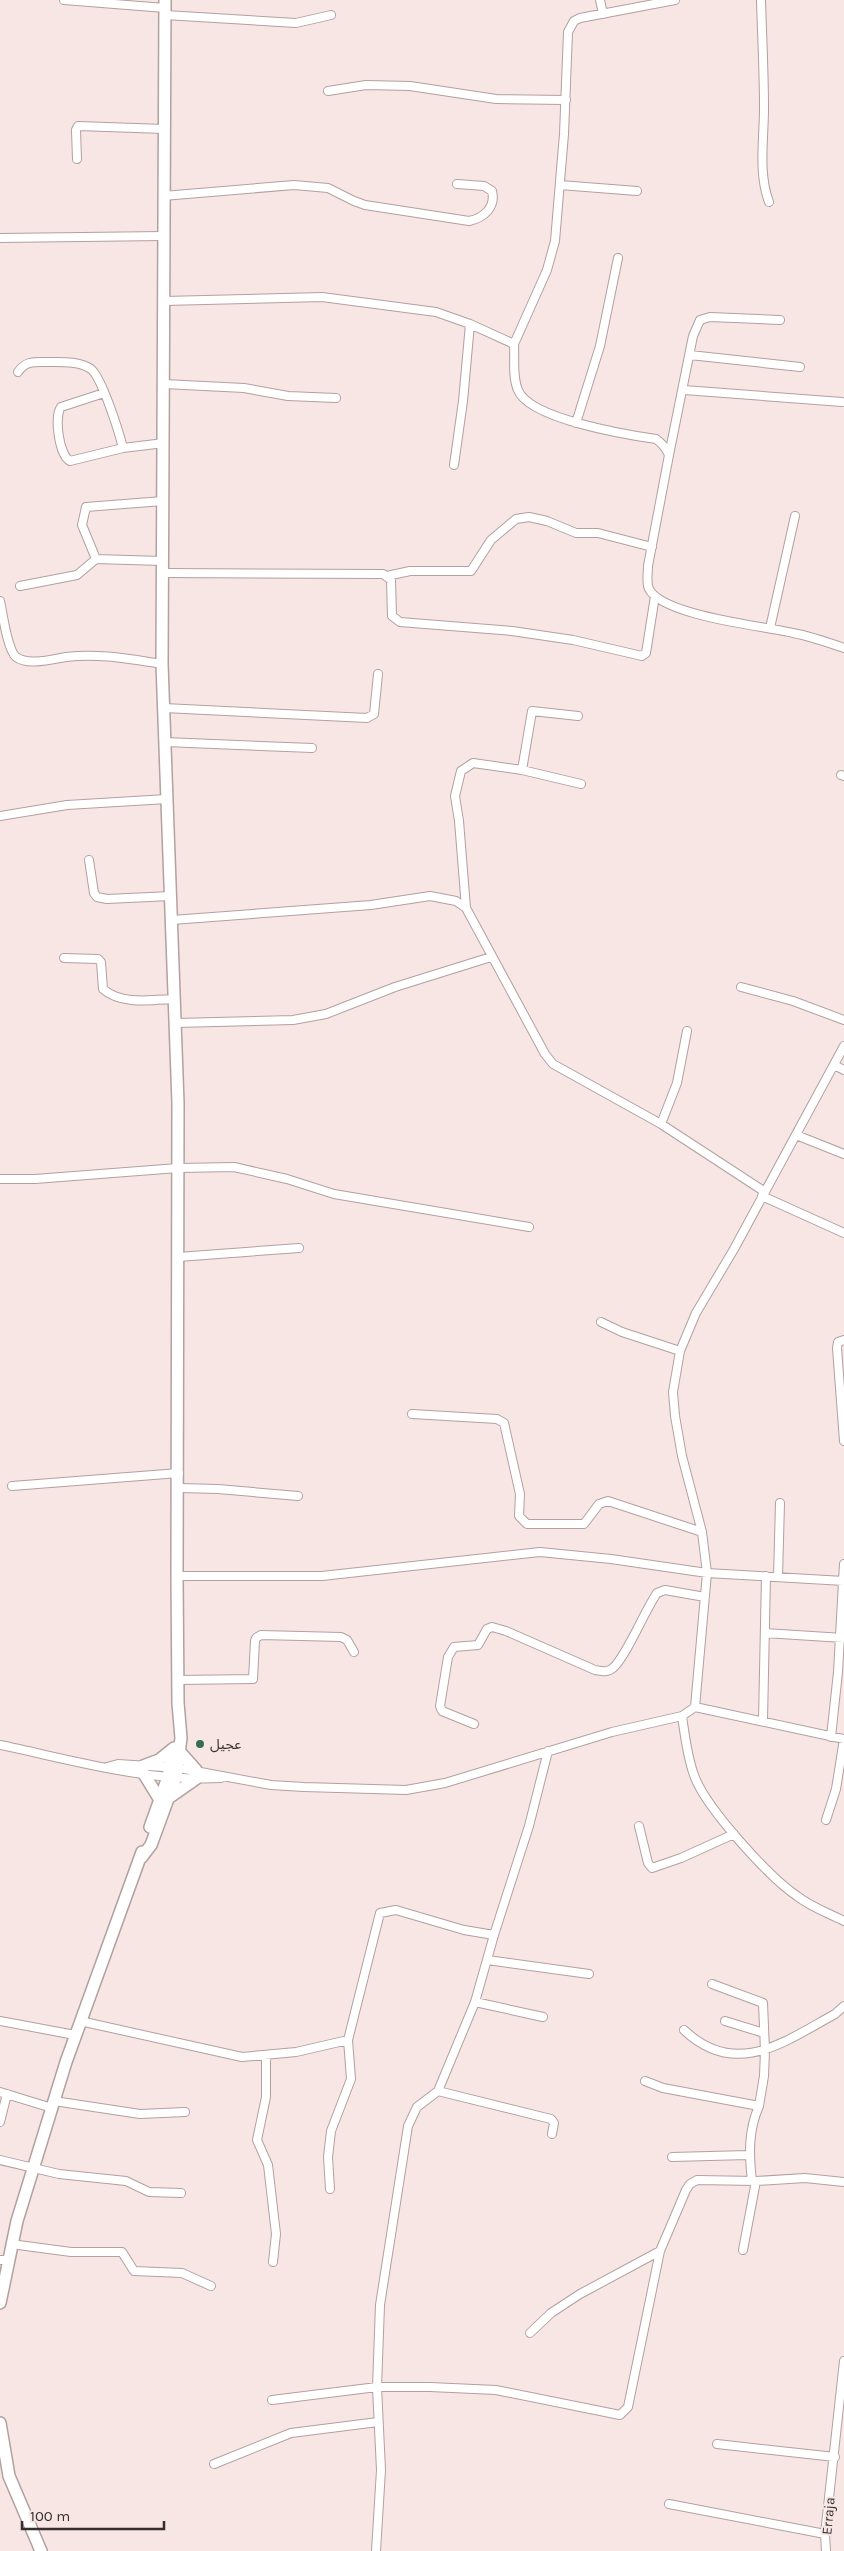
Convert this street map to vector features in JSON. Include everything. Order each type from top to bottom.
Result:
[{"type":"main road","points":[[0,2304],[4,2260],[11,2244],[75,2035],[141,1858],[151,1845],[173,1772],[177,1750],[179,1473],[176,1023],[162,664],[165,7]]},
{"type":"main road","points":[[164,1799],[144,1770],[177,1750]]},
{"type":"main road","points":[[164,1799],[197,1774],[177,1750]]},
{"type":"main road","points":[[0,2423],[4,2476],[41,2551]]},
{"type":"street","points":[[64,0],[165,7],[296,23],[331,16]]},
{"type":"street","points":[[600,0],[603,14]]},
{"type":"street","points":[[669,455],[663,443],[656,439],[610,432],[576,423],[524,399],[518,390],[514,344],[552,254],[560,185],[566,100],[568,32],[571,26],[580,18],[675,0]]},
{"type":"street","points":[[762,0],[763,181],[769,202]]},
{"type":"street","points":[[328,91],[366,85],[410,86],[496,99],[566,100]]},
{"type":"street","points":[[77,159],[76,130],[78,126],[164,129]]},
{"type":"street","points":[[163,196],[294,185],[328,188],[365,205],[469,221],[485,215],[494,197],[492,191],[484,186],[457,184]]},
{"type":"street","points":[[560,185],[636,192]]},
{"type":"street","points":[[0,238],[164,236]]},
{"type":"street","points":[[576,423],[600,346],[618,258]]},
{"type":"street","points":[[164,301],[322,297],[436,312],[470,324],[514,344]]},
{"type":"street","points":[[780,320],[704,318],[697,326],[669,455],[652,547],[648,582],[650,590],[655,596],[668,604],[724,621],[770,628],[814,638],[844,648]]},
{"type":"street","points":[[454,465],[464,401],[470,324]]},
{"type":"street","points":[[690,355],[800,367]]},
{"type":"street","points":[[18,372],[22,366],[32,362],[66,362],[92,370],[104,393],[123,448]]},
{"type":"street","points":[[164,384],[244,388],[288,396],[336,398]]},
{"type":"street","points":[[684,390],[842,402]]},
{"type":"street","points":[[104,393],[61,407],[58,412],[59,441],[66,458],[70,461],[123,448],[164,443]]},
{"type":"street","points":[[96,559],[82,525],[86,507],[163,501]]},
{"type":"street","points":[[770,628],[795,516]]},
{"type":"street","points":[[20,586],[77,574],[96,559],[162,567],[377,573],[387,576],[410,571],[471,571],[491,540],[516,519],[529,517],[547,521],[576,532],[598,533],[652,547]]},
{"type":"street","points":[[387,576],[391,580],[392,616],[400,622],[512,631],[573,640],[642,656],[646,653],[655,596]]},
{"type":"street","points":[[0,602],[7,634],[14,654],[18,658],[34,661],[99,655],[162,664]]},
{"type":"street","points":[[164,708],[367,718],[374,714],[378,674]]},
{"type":"street","points":[[522,770],[532,711],[578,716]]},
{"type":"street","points":[[165,742],[312,748]]},
{"type":"street","points":[[582,784],[522,770],[473,763],[461,771],[455,796],[459,821],[466,908],[545,1054],[552,1064],[661,1124],[764,1194],[844,1233]]},
{"type":"street","points":[[0,816],[67,805],[167,799]]},
{"type":"street","points":[[89,860],[94,893],[97,897],[106,899],[171,896]]},
{"type":"street","points":[[172,920],[371,906],[430,896],[456,901],[466,908]]},
{"type":"street","points":[[176,1023],[294,1020],[317,1016],[338,1010],[395,987],[492,957]]},
{"type":"street","points":[[64,958],[98,959],[101,962],[103,989],[120,998],[146,1000],[174,999]]},
{"type":"street","points":[[741,987],[792,1001],[844,1020]]},
{"type":"street","points":[[661,1124],[677,1083],[687,1031]]},
{"type":"street","points":[[0,1744],[107,1767],[118,1764],[144,1770],[197,1774],[304,1787],[406,1790],[445,1783],[548,1751],[682,1716],[695,1706],[707,1573],[702,1532],[682,1456],[675,1416],[673,1392],[680,1350],[696,1313],[764,1194],[844,1047]]},
{"type":"street","points":[[834,1065],[844,1070]]},
{"type":"street","points":[[796,1135],[844,1154]]},
{"type":"street","points":[[0,1179],[35,1179],[178,1168],[244,1168],[334,1194],[529,1227]]},
{"type":"street","points":[[178,1257],[299,1248]]},
{"type":"street","points":[[601,1322],[628,1334],[680,1350]]},
{"type":"street","points":[[844,1340],[838,1342],[837,1348],[844,1442]]},
{"type":"street","points":[[412,1414],[497,1419],[504,1422],[520,1494],[519,1516],[527,1524],[584,1524],[599,1504],[608,1501],[702,1532]]},
{"type":"street","points":[[12,1486],[179,1473]]},
{"type":"street","points":[[179,1488],[298,1496]]},
{"type":"street","points":[[778,1577],[780,1503]]},
{"type":"street","points":[[177,1576],[322,1576],[540,1552],[611,1559],[707,1573],[844,1581]]},
{"type":"street","points":[[831,1737],[841,1672],[844,1564]]},
{"type":"street","points":[[763,1720],[766,1576]]},
{"type":"street","points":[[474,1724],[442,1710],[440,1706],[448,1657],[454,1647],[478,1645],[487,1629],[492,1627],[595,1670],[606,1672],[613,1668],[621,1658],[657,1593],[664,1590],[704,1597]]},
{"type":"street","points":[[765,1633],[842,1638]]},
{"type":"street","points":[[178,1680],[253,1679],[255,1641],[258,1636],[341,1637],[347,1640],[354,1652]]},
{"type":"street","points":[[695,1706],[844,1739],[836,1789],[826,1820]]},
{"type":"street","points":[[682,1716],[687,1751],[694,1777],[705,1796],[734,1834],[795,1896],[815,1908],[844,1921]]},
{"type":"street","points":[[376,2551],[380,2470],[377,2387],[380,2305],[408,2126],[418,2107],[438,2091],[475,2002],[529,1826],[548,1751]]},
{"type":"street","points":[[639,1826],[648,1863],[652,1868],[682,1858],[734,1834]]},
{"type":"street","points":[[330,2189],[328,2157],[331,2131],[351,2079],[348,2040],[380,1913],[396,1910],[464,1930],[494,1935]]},
{"type":"street","points":[[488,1960],[590,1974]]},
{"type":"street","points":[[712,1984],[760,2000],[765,2010],[765,2051],[758,2106],[754,2116],[748,2155],[754,2181],[743,2250]]},
{"type":"street","points":[[475,2002],[543,2017]]},
{"type":"street","points":[[684,2030],[706,2048],[743,2056],[765,2051],[835,2014],[844,2006]]},
{"type":"street","points":[[80,2020],[242,2057],[296,2052],[348,2040]]},
{"type":"street","points":[[725,2021],[764,2033]]},
{"type":"street","points":[[0,2022],[75,2035]]},
{"type":"street","points":[[266,2055],[266,2097],[257,2140],[268,2165],[276,2234],[272,2262]]},
{"type":"street","points":[[645,2081],[663,2088],[758,2106]]},
{"type":"street","points":[[438,2091],[551,2119],[554,2123],[552,2134]]},
{"type":"street","points":[[0,2122],[4,2093],[53,2105],[140,2114],[185,2112]]},
{"type":"street","points":[[672,2157],[748,2155]]},
{"type":"street","points":[[0,2160],[59,2174],[126,2181],[150,2192],[181,2193]]},
{"type":"street","points":[[272,2400],[377,2387],[496,2390],[620,2415],[628,2407],[660,2251],[690,2184],[700,2180],[754,2181],[805,2178],[844,2182]]},
{"type":"street","points":[[11,2244],[71,2252],[122,2252],[134,2271],[182,2274],[211,2286]]},
{"type":"street","points":[[530,2333],[551,2313],[580,2294],[660,2251]]},
{"type":"street","name":"Erraja","points":[[826,2551],[825,2534],[844,2361]]},
{"type":"street","points":[[214,2464],[291,2433],[378,2422]]},
{"type":"street","points":[[718,2444],[844,2464]]},
{"type":"street","points":[[669,2504],[825,2534]]},
{"type":"place","name":"عجيل","points":[[200,1744]]}]
